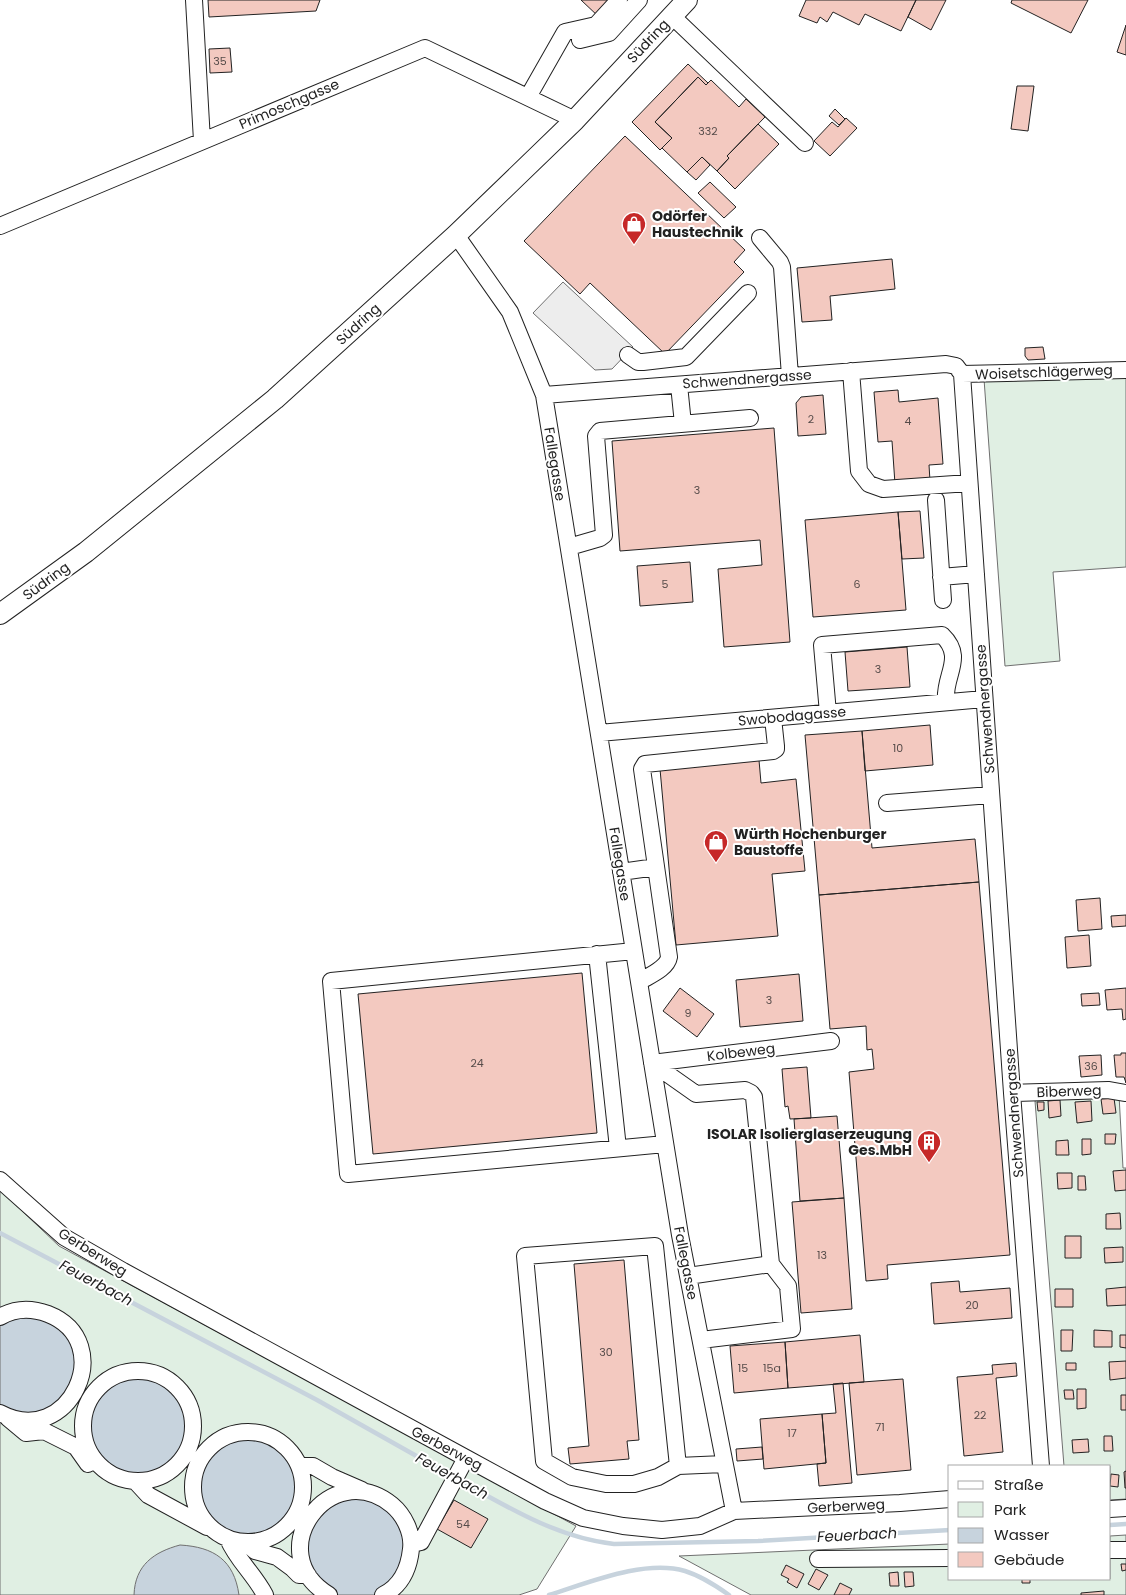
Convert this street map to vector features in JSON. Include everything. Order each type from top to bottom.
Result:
[{"type":"main road","name":"Südring","points":[[0,614],[86,552],[275,399],[456,235],[575,120],[687,0]]},
{"type":"street","points":[[194,0],[202,141]]},
{"type":"street","points":[[528,97],[566,32],[596,25],[619,0]]},
{"type":"street","points":[[558,45],[609,33],[639,0]]},
{"type":"street","points":[[672,16],[805,143]]},
{"type":"street","name":"Primoschgasse","points":[[0,226],[425,48],[575,120]]},
{"type":"street","name":"Fallegasse","points":[[456,235],[510,312],[544,396],[665,1144],[688,1276],[734,1512]]},
{"type":"street","points":[[760,238],[782,267],[790,376]]},
{"type":"street","points":[[628,355],[638,362],[686,357],[748,293]]},
{"type":"street","name":"Schwendnergasse","points":[[544,396],[946,364],[956,366],[962,374],[1012,1093],[1041,1465]]},
{"type":"street","name":"Woisetschlägerweg","points":[[962,374],[1126,370]]},
{"type":"street","points":[[851,371],[860,471],[868,484],[883,489],[969,483]]},
{"type":"street","points":[[679,385],[683,424]]},
{"type":"street","points":[[569,547],[600,538],[604,535],[597,433],[600,431],[750,418]]},
{"type":"street","points":[[936,500],[943,600]]},
{"type":"street","points":[[941,577],[976,574]]},
{"type":"street","points":[[828,713],[822,645],[942,635],[950,643],[954,659],[945,692],[946,702]]},
{"type":"street","name":"Swobodagasse","points":[[599,733],[984,699]]},
{"type":"street","points":[[639,982],[669,961],[643,766],[645,764],[773,751],[776,749],[776,746],[773,718]]},
{"type":"street","points":[[888,803],[991,795]]},
{"type":"street","points":[[621,872],[656,867]]},
{"type":"street","points":[[634,951],[331,981],[348,1174],[665,1144]]},
{"type":"street","points":[[597,954],[618,1148]]},
{"type":"street","name":"Kolbeweg","points":[[652,1063],[831,1041]]},
{"type":"street","points":[[652,1063],[696,1094],[745,1090],[754,1097],[771,1264],[788,1286],[792,1328],[700,1340]]},
{"type":"street","name":"Biberweg","points":[[1012,1093],[1108,1090],[1126,1093]]},
{"type":"street","name":"Gerberweg","points":[[0,1180],[64,1237],[463,1464],[583,1518],[623,1526],[662,1530],[700,1526],[734,1512],[948,1499]]},
{"type":"street","points":[[678,1466],[655,1246],[524,1256],[544,1461],[572,1477],[606,1484],[634,1484],[658,1477],[678,1466],[724,1464]]},
{"type":"street","points":[[688,1276],[771,1264]]},
{"type":"street","points":[[0,1317],[6,1313],[39,1310],[55,1317],[68,1327],[77,1340],[82,1356],[84,1437],[90,1455],[102,1469]]},
{"type":"street","points":[[2,1415],[23,1420],[39,1419],[55,1413],[68,1403],[84,1393],[99,1387],[114,1376],[131,1371],[150,1372],[167,1378],[181,1390],[190,1406],[194,1423],[192,1442],[194,1455],[198,1462],[193,1480],[193,1498],[200,1515],[212,1529]]},
{"type":"street","points":[[2,1415],[26,1433],[44,1431],[76,1447],[87,1463],[118,1478],[136,1482],[154,1480],[171,1471],[184,1458],[209,1448],[224,1437],[241,1432],[259,1432],[276,1439],[290,1451],[300,1466],[304,1484],[300,1540],[301,1558],[308,1575],[320,1589],[330,1595]]},
{"type":"street","points":[[412,1544],[421,1542],[463,1464]]},
{"type":"street","points":[[300,1466],[313,1466],[384,1499],[398,1510],[408,1526],[412,1544],[410,1562],[402,1579],[389,1592],[382,1595]]},
{"type":"street","points":[[136,1482],[148,1495],[228,1539],[246,1543],[264,1540],[281,1532],[332,1497],[349,1492],[367,1492]]},
{"type":"street","points":[[1111,1509],[1126,1508]]},
{"type":"street","points":[[228,1539],[233,1551],[257,1580],[264,1595]]},
{"type":"street","points":[[246,1543],[256,1551],[277,1557],[299,1575],[308,1575]]},
{"type":"street","points":[[1111,1550],[1126,1550]]},
{"type":"street","points":[[818,1559],[948,1558]]},
{"type":"green space","points":[[1126,375],[1126,567],[1053,572],[1060,661],[1005,666],[984,379]]},
{"type":"green space","points":[[1119,1095],[1123,1168],[1126,1168],[1126,1499],[1111,1500],[1111,1465],[1064,1465],[1035,1101]]},
{"type":"green space","points":[[0,1190],[59,1246],[576,1526],[537,1589],[519,1595],[0,1595]]},
{"type":"green space","points":[[1126,1535],[1126,1595],[751,1595],[679,1556],[948,1544],[948,1580],[1111,1580],[1111,1536]]},
{"type":"shaded area","points":[[563,282],[633,347],[612,369],[595,370],[533,313]]},
{"type":"water","points":[[39,1314],[69,1334],[79,1368],[65,1401],[33,1417],[0,1411],[0,1320]]},
{"type":"water","points":[[136,1374],[156,1378],[165,1382],[173,1389],[180,1397],[184,1406],[188,1426],[184,1446],[180,1455],[173,1463],[165,1470],[156,1474],[136,1478],[116,1474],[107,1470],[99,1463],[92,1455],[88,1446],[84,1426],[88,1406],[92,1397],[99,1389],[107,1382],[116,1378]]},
{"type":"water","points":[[247,1433],[267,1437],[284,1448],[295,1465],[299,1485],[295,1505],[284,1522],[267,1533],[247,1537],[227,1533],[210,1522],[199,1505],[195,1485],[199,1465],[210,1448],[227,1437]]},
{"type":"water","points":[[351,1494],[386,1503],[408,1531],[406,1567],[377,1595],[337,1595],[331,1593],[309,1569],[305,1536],[321,1508]]},
{"type":"water","points":[[180,1545],[203,1549],[212,1552],[220,1558],[227,1564],[232,1573],[239,1595],[134,1595],[138,1576],[148,1561],[162,1552]]},
{"type":"building","points":[[208,0],[320,0],[316,11],[209,17]]},
{"type":"building","points":[[581,0],[614,0],[599,17]]},
{"type":"building","points":[[806,0],[916,0],[901,31],[865,14],[859,25],[833,12],[827,22],[820,17],[817,23],[799,16]]},
{"type":"building","points":[[916,0],[946,0],[931,30],[908,17]]},
{"type":"building","points":[[1012,0],[1088,0],[1071,33],[1011,3]]},
{"type":"building","points":[[1126,25],[1126,55],[1117,52]]},
{"type":"building","points":[[230,48],[232,72],[210,73],[209,49]]},
{"type":"building","points":[[688,64],[708,83],[706,85],[698,77],[655,122],[672,138],[660,150],[632,122]]},
{"type":"building","points":[[698,77],[706,85],[711,80],[739,107],[746,99],[765,117],[727,156],[729,158],[717,171],[702,157],[687,172],[662,148],[672,138],[655,122]]},
{"type":"building","points":[[1017,86],[1034,86],[1028,131],[1011,129]]},
{"type":"building","points":[[835,109],[845,119],[839,125],[829,116]]},
{"type":"building","points":[[846,118],[857,128],[830,156],[814,141],[832,122],[838,127]]},
{"type":"building","points":[[758,124],[779,144],[735,189],[717,171],[729,158],[727,156]]},
{"type":"building","name":"Odörfer Haustechnik","points":[[625,136],[745,250],[734,262],[744,272],[665,354],[590,283],[580,294],[524,241]]},
{"type":"building","points":[[702,157],[710,165],[696,180],[687,172]]},
{"type":"building","points":[[710,182],[736,207],[724,218],[698,193]]},
{"type":"building","points":[[892,259],[895,289],[830,296],[832,320],[802,322],[797,268]]},
{"type":"building","points":[[1043,347],[1045,359],[1028,360],[1025,356],[1025,348]]},
{"type":"building","points":[[898,390],[899,402],[938,398],[943,464],[929,465],[930,481],[895,484],[892,441],[878,442],[874,392]]},
{"type":"building","points":[[823,395],[826,434],[798,436],[796,403],[801,397]]},
{"type":"building","points":[[774,428],[790,642],[724,647],[718,569],[762,565],[760,540],[620,551],[612,441]]},
{"type":"building","points":[[920,511],[924,558],[902,559],[898,512]]},
{"type":"building","points":[[898,512],[906,610],[813,617],[805,520]]},
{"type":"building","points":[[690,562],[693,602],[640,606],[637,566]]},
{"type":"building","points":[[907,647],[910,687],[848,691],[845,652]]},
{"type":"building","points":[[930,725],[933,765],[865,771],[862,731]]},
{"type":"building","points":[[862,731],[872,848],[975,839],[979,882],[819,895],[805,735]]},
{"type":"building","points":[[759,760],[761,783],[796,779],[805,871],[772,874],[778,936],[676,945],[660,769]]},
{"type":"building","name":"ISOLAR Isolierglaserzeugung Ges.MbH","points":[[979,882],[1010,1255],[887,1265],[888,1279],[866,1281],[849,1072],[874,1069],[872,1049],[867,1050],[866,1026],[830,1029],[819,895]]},
{"type":"building","points":[[1100,898],[1102,929],[1078,931],[1076,900]]},
{"type":"building","points":[[1126,915],[1126,926],[1112,927],[1111,916]]},
{"type":"building","points":[[1089,935],[1091,966],[1067,968],[1065,937]]},
{"type":"building","points":[[582,973],[597,1133],[373,1154],[358,994]]},
{"type":"building","points":[[799,974],[803,1021],[740,1027],[736,980]]},
{"type":"building","points":[[680,988],[714,1014],[697,1037],[663,1011]]},
{"type":"building","points":[[1126,988],[1126,1019],[1123,1020],[1122,1009],[1107,1010],[1105,990]]},
{"type":"building","points":[[1099,993],[1100,1005],[1082,1006],[1081,994]]},
{"type":"building","points":[[1121,1053],[1126,1053],[1126,1083],[1124,1077],[1116,1077],[1114,1055],[1121,1055]]},
{"type":"building","points":[[1101,1055],[1102,1075],[1081,1077],[1079,1056]]},
{"type":"building","points":[[807,1067],[811,1118],[790,1119],[788,1106],[785,1107],[782,1069]]},
{"type":"building","points":[[1114,1098],[1116,1113],[1103,1114],[1101,1099]]},
{"type":"building","points":[[1060,1100],[1061,1116],[1049,1118],[1048,1101]]},
{"type":"building","points":[[1091,1101],[1092,1121],[1077,1123],[1075,1102]]},
{"type":"building","points":[[1037,1102],[1044,1102],[1044,1110],[1038,1111]]},
{"type":"building","points":[[837,1116],[844,1198],[800,1201],[794,1119]]},
{"type":"building","points":[[1105,1134],[1116,1134],[1115,1144],[1105,1144]]},
{"type":"building","points":[[1082,1139],[1091,1139],[1091,1154],[1082,1155]]},
{"type":"building","points":[[1068,1140],[1069,1155],[1056,1155],[1056,1141]]},
{"type":"building","points":[[1126,1170],[1126,1190],[1115,1191],[1113,1171]]},
{"type":"building","points":[[1057,1173],[1072,1173],[1072,1188],[1058,1189]]},
{"type":"building","points":[[1078,1176],[1085,1176],[1086,1190],[1078,1190]]},
{"type":"building","points":[[844,1198],[852,1309],[801,1313],[792,1202]]},
{"type":"building","points":[[1120,1213],[1121,1229],[1106,1229],[1106,1214]]},
{"type":"building","points":[[1065,1236],[1081,1236],[1081,1258],[1065,1258]]},
{"type":"building","points":[[1123,1247],[1123,1262],[1105,1263],[1104,1248]]},
{"type":"building","points":[[624,1260],[639,1440],[627,1441],[629,1459],[570,1464],[568,1448],[589,1446],[574,1264]]},
{"type":"building","points":[[959,1281],[960,1292],[1010,1288],[1012,1318],[934,1324],[931,1283]]},
{"type":"building","points":[[1126,1287],[1126,1305],[1107,1306],[1106,1289]]},
{"type":"building","points":[[1055,1289],[1073,1289],[1073,1307],[1055,1307]]},
{"type":"building","points":[[1061,1330],[1073,1330],[1072,1351],[1061,1351]]},
{"type":"building","points":[[1094,1330],[1112,1331],[1112,1347],[1094,1347]]},
{"type":"building","points":[[860,1335],[864,1382],[788,1388],[785,1342]]},
{"type":"building","points":[[1120,1335],[1126,1335],[1126,1348],[1120,1347]]},
{"type":"building","points":[[785,1342],[788,1388],[734,1393],[730,1346]]},
{"type":"building","points":[[1126,1361],[1126,1378],[1110,1380],[1109,1362]]},
{"type":"building","points":[[1016,1363],[1017,1376],[996,1378],[1003,1452],[964,1456],[957,1377],[993,1374],[992,1365]]},
{"type":"building","points":[[1066,1363],[1076,1363],[1076,1370],[1066,1370]]},
{"type":"building","points":[[903,1379],[911,1470],[857,1475],[849,1383]]},
{"type":"building","points":[[843,1383],[852,1483],[819,1486],[817,1464],[826,1463],[822,1414],[836,1413],[833,1384]]},
{"type":"building","points":[[1077,1389],[1086,1389],[1086,1408],[1077,1409]]},
{"type":"building","points":[[1064,1390],[1073,1390],[1074,1399],[1065,1399]]},
{"type":"building","points":[[1121,1395],[1126,1395],[1126,1410],[1121,1410]]},
{"type":"building","points":[[822,1414],[826,1463],[764,1469],[760,1419]]},
{"type":"building","points":[[1104,1436],[1112,1436],[1113,1451],[1104,1451]]},
{"type":"building","points":[[1088,1439],[1089,1452],[1073,1453],[1072,1440]]},
{"type":"building","points":[[762,1447],[763,1459],[737,1461],[736,1449]]},
{"type":"building","points":[[1126,1471],[1126,1488],[1125,1488],[1124,1472]]},
{"type":"building","points":[[1111,1474],[1119,1475],[1118,1487],[1111,1486]]},
{"type":"building","points":[[454,1500],[488,1519],[471,1548],[437,1529]]},
{"type":"building","points":[[1121,1564],[1126,1564],[1126,1570],[1122,1571]]},
{"type":"building","points":[[786,1565],[804,1574],[797,1588],[787,1582],[789,1579],[781,1575]]},
{"type":"building","points":[[816,1569],[828,1575],[819,1590],[808,1584]]},
{"type":"building","points":[[898,1572],[899,1586],[890,1586],[889,1573]]},
{"type":"building","points":[[904,1572],[913,1572],[914,1586],[905,1587]]},
{"type":"building","points":[[1022,1580],[1030,1580],[1030,1583],[1022,1583]]},
{"type":"building","points":[[840,1583],[852,1589],[849,1595],[834,1595]]},
{"type":"building","points":[[1104,1591],[1104,1595],[1081,1595],[1081,1593]]},
{"type":"waterway","name":"Feuerbach","points":[[0,1233],[317,1400],[452,1476]]},
{"type":"waterway","name":"Feuerbach","points":[[459,1480],[514,1511],[553,1528],[593,1541],[614,1544],[758,1541],[948,1530]]},
{"type":"waterway","name":"Feuerbach","points":[[1111,1525],[1126,1524]]},
{"type":"waterway","points":[[549,1595],[616,1574],[652,1568],[669,1568],[691,1573],[708,1581],[729,1595]]},
{"type":"place","name":"Odörfer Haustechnik","points":[[634,245]]},
{"type":"place","name":"Würth Hochenburger Baustoffe","points":[[716,863]]},
{"type":"place","name":"ISOLAR Isolierglaserzeugung Ges.MbH","points":[[929,1163]]}]
